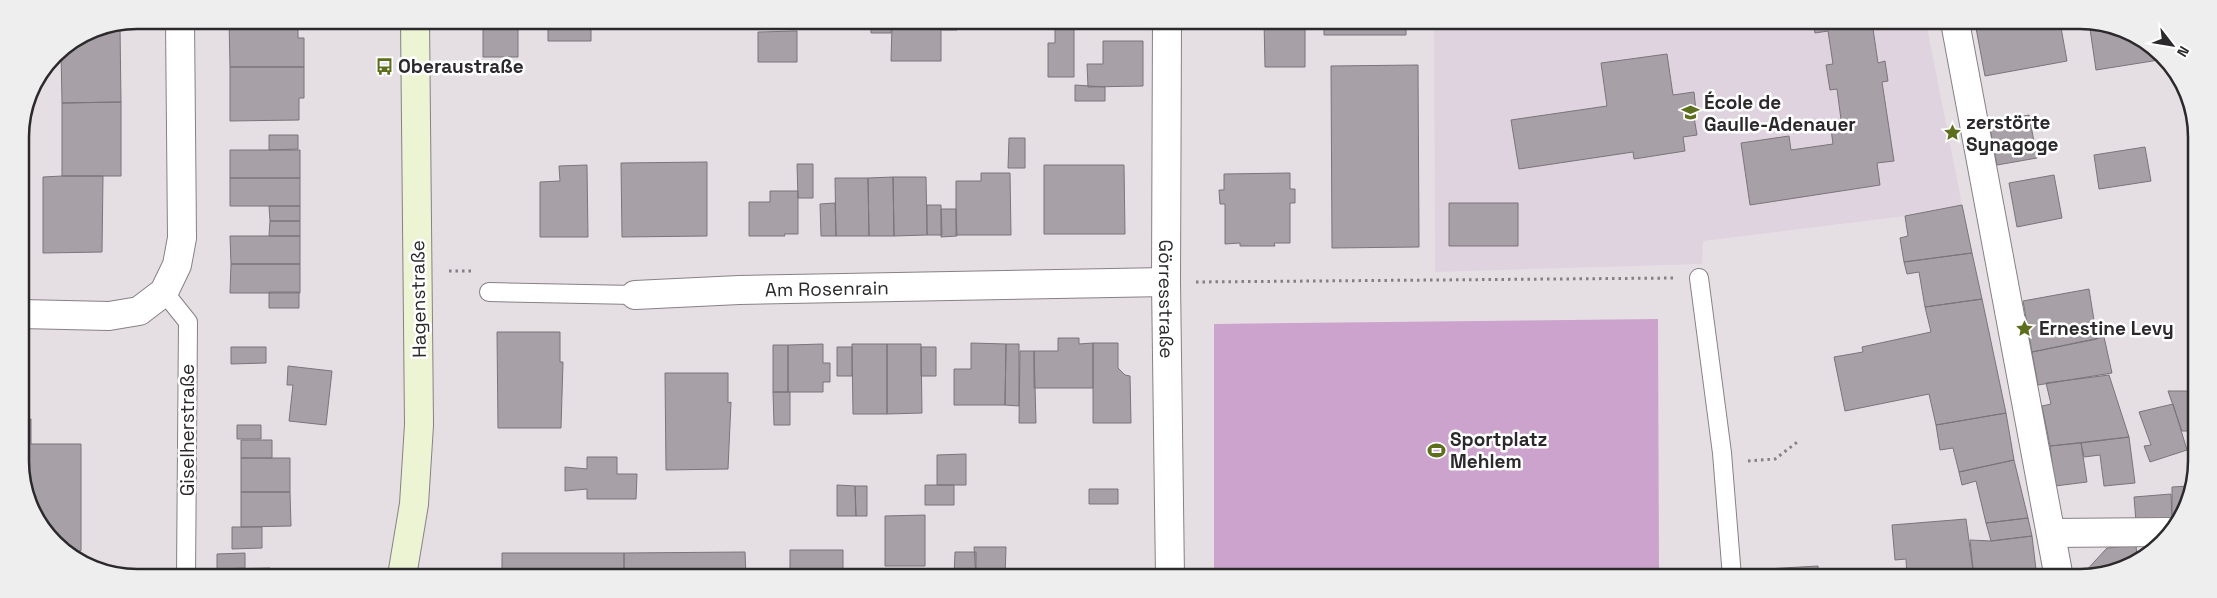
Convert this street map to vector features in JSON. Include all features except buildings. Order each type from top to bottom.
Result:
[{"type":"main road","name":"Hagenstraße","points":[[403,569],[414,504],[419,425],[415,29]]},
{"type":"street","points":[[29,314],[109,316],[139,311],[164,292],[177,265],[182,238],[180,29]]},
{"type":"street","name":"Görresstraße","points":[[1167,29],[1166,282],[1170,569]]},
{"type":"street","points":[[1956,29],[2057,569]]},
{"type":"street","name":"Am Rosenrain","points":[[635,295],[739,290],[1166,282]]},
{"type":"street","points":[[2051,533],[2161,532]]},
{"type":"lane","points":[[1700,278],[1723,463],[1731,569]]},
{"type":"lane","name":"Giselherstraße","points":[[164,292],[188,322],[186,569]]},
{"type":"lane","name":"Am Rosenrain","points":[[490,292],[635,295]]},
{"type":"path","points":[[453,271],[478,271]]},
{"type":"path","points":[[1166,282],[1700,278]]},
{"type":"path","points":[[1723,463],[1775,459],[1800,440]]},
{"type":"shaded area","name":"École de Gaulle-Adenauer","points":[[1434,29],[1927,29],[1962,205],[1905,216],[1703,241],[1702,264],[1435,272]]},
{"type":"shaded area","name":"Sportplatz Mehlem","points":[[1658,319],[1659,569],[1214,569],[1214,324]]},
{"type":"place","name":"Oberaustraße","points":[[384,66]]},
{"type":"place","name":"École de Gaulle-Adenauer","points":[[1690,113]]},
{"type":"place","name":"zerstörte Synagoge","points":[[1952,133]]},
{"type":"place","name":"Ernestine Levy","points":[[2025,328]]},
{"type":"place","name":"Sportplatz Mehlem","points":[[1436,450]]}]
